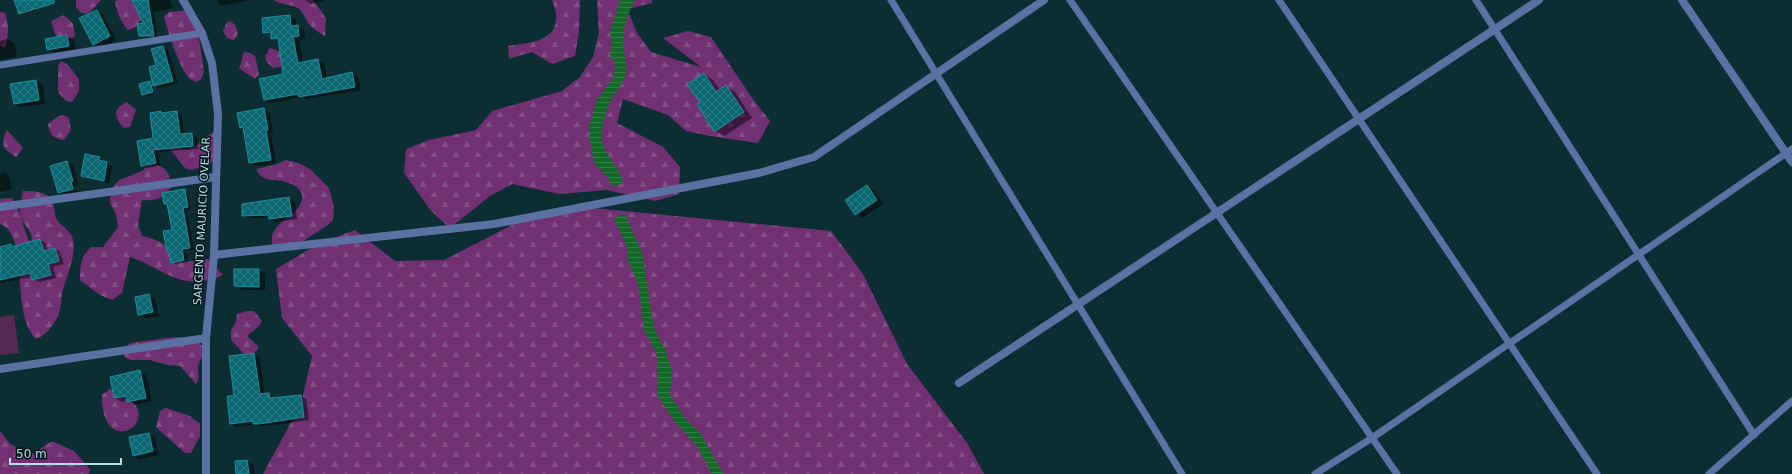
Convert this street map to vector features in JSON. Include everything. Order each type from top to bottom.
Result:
[{"type":"street","name":"SARGENTO MAURICIO OVELAR","points":[[183,0],[202,33],[212,63],[218,114],[214,255],[206,338],[206,474]]},
{"type":"street","points":[[214,255],[494,224],[759,173],[814,157],[1044,0]]},
{"type":"street","points":[[959,383],[1539,0]]},
{"type":"street","points":[[1682,0],[1789,151],[1792,162]]},
{"type":"street","points":[[0,207],[216,176]]},
{"type":"street","points":[[0,368],[206,338]]},
{"type":"lane","points":[[891,0],[1182,474]]},
{"type":"lane","points":[[1070,0],[1397,474]]},
{"type":"lane","points":[[1279,0],[1597,474]]},
{"type":"lane","points":[[1476,0],[1754,435]]},
{"type":"lane","points":[[0,65],[202,33]]},
{"type":"lane","points":[[1315,474],[1372,438],[1789,151]]},
{"type":"lane","points":[[1709,474],[1792,401]]},
{"type":"shaded area","points":[[620,0],[635,0],[623,32],[623,49],[626,63],[625,76],[622,84],[608,106],[602,133],[604,147],[619,172],[623,183],[613,187],[606,175],[594,163],[589,134],[590,124],[597,100],[614,77],[615,63],[610,55],[612,41],[610,33]]},
{"type":"shaded area","points":[[625,214],[642,253],[654,328],[666,352],[672,371],[670,394],[684,417],[700,433],[724,474],[712,474],[697,446],[675,422],[658,396],[657,354],[644,330],[638,284],[628,260],[628,249],[614,218]]},
{"type":"shaded area","points":[[14,315],[19,353],[0,355],[0,317]]},
{"type":"green space","points":[[76,0],[101,0],[91,11],[86,14],[80,12],[76,7]]},
{"type":"green space","points":[[117,0],[139,0],[146,14],[134,28],[128,30],[123,24],[115,2]]},
{"type":"green space","points":[[273,0],[313,0],[326,18],[325,36],[311,26],[302,11],[298,8]]},
{"type":"green space","points":[[552,0],[580,0],[579,31],[575,56],[552,64],[532,52],[509,59],[508,46],[538,40],[550,33],[554,27],[556,17]]},
{"type":"green space","points":[[597,0],[652,0],[652,3],[627,9],[637,33],[651,52],[701,67],[663,38],[688,31],[711,37],[755,102],[770,121],[758,143],[686,131],[668,115],[623,99],[617,123],[663,147],[680,167],[679,194],[655,201],[607,190],[559,194],[512,184],[490,196],[450,228],[431,211],[404,173],[406,149],[429,140],[476,130],[492,111],[562,91],[580,77],[593,57],[599,33]]},
{"type":"green space","points":[[188,10],[198,31],[204,72],[201,79],[196,82],[186,75],[182,68],[164,16],[169,12]]},
{"type":"green space","points":[[0,12],[5,13],[7,22],[8,34],[5,47],[0,46]]},
{"type":"green space","points":[[64,15],[73,24],[75,36],[64,43],[55,34],[51,21]]},
{"type":"green space","points":[[230,21],[235,25],[238,33],[233,40],[227,38],[223,31],[227,22]]},
{"type":"green space","points":[[270,48],[282,52],[284,63],[280,67],[273,68],[266,61],[265,55],[268,53]]},
{"type":"green space","points":[[244,52],[255,56],[259,74],[255,79],[239,68]]},
{"type":"green space","points":[[61,61],[67,64],[79,79],[79,91],[72,102],[66,101],[58,92],[58,66]]},
{"type":"green space","points":[[127,102],[136,110],[130,127],[124,128],[116,117],[116,113],[122,104]]},
{"type":"green space","points":[[63,115],[69,118],[71,130],[64,140],[53,135],[48,124],[57,117]]},
{"type":"green space","points":[[7,130],[23,148],[16,157],[5,148],[3,143]]},
{"type":"green space","points":[[212,133],[218,134],[215,159],[210,164],[192,170],[186,169],[170,149],[176,146],[187,150],[191,149]]},
{"type":"green space","points":[[286,160],[299,163],[310,169],[329,188],[334,207],[333,220],[328,225],[297,245],[273,246],[272,238],[274,231],[297,209],[301,203],[301,193],[298,188],[292,184],[280,180],[269,180],[263,177],[256,169],[274,165]]},
{"type":"green space","points":[[151,163],[166,170],[172,186],[160,198],[142,200],[138,225],[142,236],[160,242],[184,261],[208,259],[223,275],[196,282],[185,281],[175,278],[130,257],[122,293],[112,300],[100,295],[80,280],[81,262],[91,247],[103,247],[118,227],[116,214],[110,203],[111,190],[119,180],[142,171]]},
{"type":"green space","points":[[23,191],[36,191],[48,196],[53,203],[56,218],[70,233],[74,247],[72,261],[62,294],[61,306],[57,318],[53,325],[43,335],[36,339],[28,327],[23,312],[18,258],[15,243],[9,231],[0,224],[0,199],[12,198],[21,218],[20,206]],"holes":[[[21,218],[30,232],[32,239],[31,244]]]},
{"type":"green space","points":[[582,207],[831,231],[863,274],[907,364],[967,443],[984,474],[263,474],[301,404],[312,356],[282,318],[276,269],[320,243],[355,230],[395,261],[444,260],[533,214]]},
{"type":"green space","points":[[247,311],[254,311],[262,321],[259,326],[249,334],[248,337],[258,346],[258,349],[252,355],[243,353],[231,340],[231,330],[236,322],[237,314]]},
{"type":"green space","points":[[175,337],[194,340],[201,345],[203,349],[203,354],[198,366],[198,377],[196,384],[180,366],[168,365],[150,360],[131,360],[126,358],[123,353],[130,343]]},
{"type":"green space","points":[[110,389],[129,399],[138,410],[138,420],[132,428],[122,431],[113,428],[105,417],[102,395]]},
{"type":"green space","points":[[166,408],[190,416],[200,424],[200,436],[191,453],[185,453],[156,427],[160,411]]},
{"type":"green space","points":[[0,431],[10,444],[31,455],[52,441],[74,451],[90,469],[89,474],[0,474]]},
{"type":"building","points":[[14,0],[54,0],[54,3],[19,14]]},
{"type":"building","points":[[132,0],[148,0],[154,36],[139,36],[137,24],[143,23]]},
{"type":"building","points":[[97,10],[110,36],[93,45],[79,18]]},
{"type":"building","points":[[290,15],[291,26],[298,25],[299,36],[293,37],[298,63],[318,59],[322,79],[352,72],[355,87],[299,97],[298,94],[264,100],[259,79],[283,74],[278,38],[271,39],[271,32],[263,33],[262,18]]},
{"type":"building","points":[[67,35],[69,46],[47,50],[45,39]]},
{"type":"building","points":[[163,46],[173,81],[153,86],[149,67],[156,65],[151,49]]},
{"type":"building","points":[[704,73],[716,92],[726,85],[744,112],[714,132],[697,104],[700,103],[687,84]]},
{"type":"building","points":[[36,80],[39,100],[14,104],[10,84]]},
{"type":"building","points":[[150,81],[153,92],[142,95],[139,84]]},
{"type":"building","points":[[264,108],[271,160],[249,163],[243,127],[240,128],[237,113]]},
{"type":"building","points":[[161,111],[161,113],[177,111],[180,134],[192,133],[193,146],[153,150],[156,163],[141,166],[137,141],[153,138],[150,113]]},
{"type":"building","points":[[85,154],[100,157],[99,160],[107,162],[104,181],[81,176]]},
{"type":"building","points":[[67,161],[73,181],[71,181],[73,189],[58,193],[50,166]]},
{"type":"building","points":[[867,185],[877,200],[855,215],[845,200]]},
{"type":"building","points":[[185,189],[188,207],[183,208],[190,248],[182,249],[184,260],[171,263],[169,252],[167,252],[163,231],[172,230],[167,204],[164,204],[162,193]]},
{"type":"building","points":[[289,197],[292,216],[269,219],[268,215],[242,216],[242,204]]},
{"type":"building","points":[[40,239],[44,251],[55,248],[59,261],[48,264],[51,275],[32,280],[30,273],[0,280],[0,247],[11,244],[11,247]]},
{"type":"building","points":[[234,269],[259,269],[259,287],[234,286]]},
{"type":"building","points":[[149,294],[153,312],[138,315],[135,297]]},
{"type":"building","points":[[254,353],[260,394],[269,393],[270,398],[301,395],[304,417],[259,424],[253,424],[253,421],[230,424],[227,396],[234,396],[229,356]]},
{"type":"building","points":[[140,370],[146,398],[127,402],[126,396],[114,398],[110,377]]},
{"type":"building","points":[[149,433],[153,451],[133,456],[129,437]]},
{"type":"building","points":[[247,460],[249,474],[236,474],[235,461]]}]
